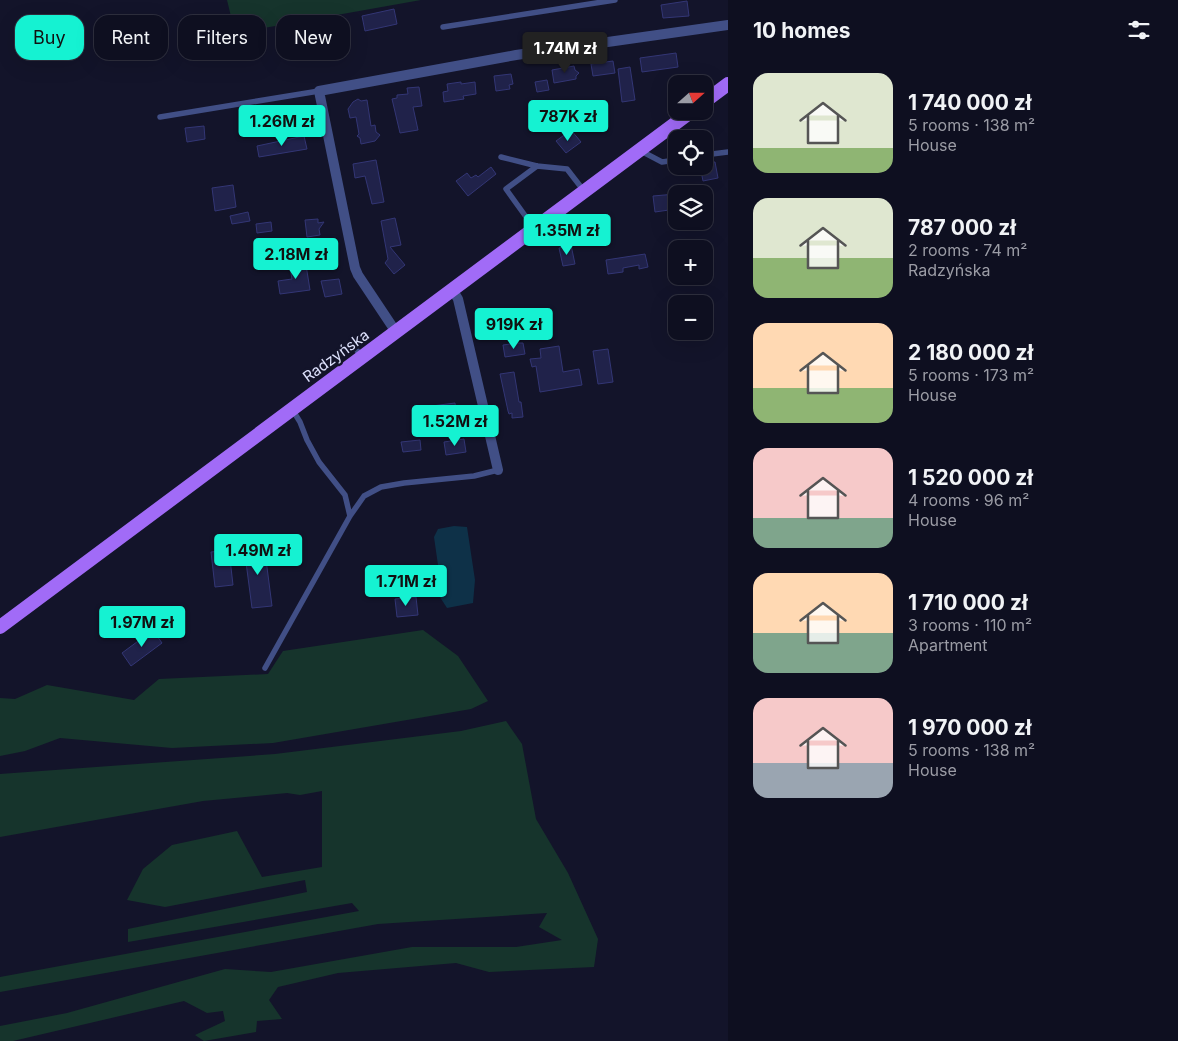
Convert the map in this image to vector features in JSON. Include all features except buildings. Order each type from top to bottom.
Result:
[{"type":"main road","points":[[713,95],[728,84]]},
{"type":"main road","name":"Radzyńska","points":[[0,627],[680,120]]},
{"type":"street","points":[[396,332],[362,282],[355,268],[320,91],[516,55],[728,25]]},
{"type":"street","points":[[452,289],[458,299],[498,470]]},
{"type":"lane","points":[[443,27],[615,0]]},
{"type":"lane","points":[[160,117],[320,91]]},
{"type":"lane","points":[[639,150],[662,162],[668,161]]},
{"type":"lane","points":[[713,154],[728,152]]},
{"type":"lane","points":[[501,158],[537,166],[567,169],[584,192]]},
{"type":"lane","points":[[534,228],[506,189],[537,166]]},
{"type":"lane","points":[[352,344],[362,358]]},
{"type":"lane","points":[[292,409],[319,462],[345,495],[350,516]]},
{"type":"lane","points":[[265,668],[350,516],[364,496],[381,487],[474,476],[498,470]]},
{"type":"green space","points":[[227,0],[421,0],[336,15],[276,15],[276,26],[266,28],[266,15],[231,15]]},
{"type":"green space","points":[[423,630],[458,656],[488,701],[471,709],[273,743],[172,748],[60,738],[25,751],[0,756],[0,698],[15,699],[47,685],[134,700],[159,679],[268,674],[283,651]]},
{"type":"green space","points":[[506,721],[522,744],[536,819],[568,873],[598,939],[594,967],[489,972],[456,963],[338,973],[278,987],[269,1000],[282,1019],[257,1021],[256,1032],[204,1041],[195,1035],[225,1021],[223,1011],[207,1013],[184,1001],[13,1041],[0,1041],[0,1026],[67,1013],[225,969],[271,972],[412,947],[516,947],[562,940],[539,927],[547,913],[378,924],[0,992],[0,977],[359,911],[352,903],[128,942],[128,929],[307,892],[305,880],[165,907],[127,900],[143,869],[172,845],[237,831],[262,877],[322,867],[322,791],[300,795],[287,793],[203,801],[0,837],[0,774],[275,754],[461,731]]},
{"type":"water","points":[[454,526],[467,527],[475,580],[473,603],[447,608],[438,594],[439,572],[434,537],[438,529]]}]
